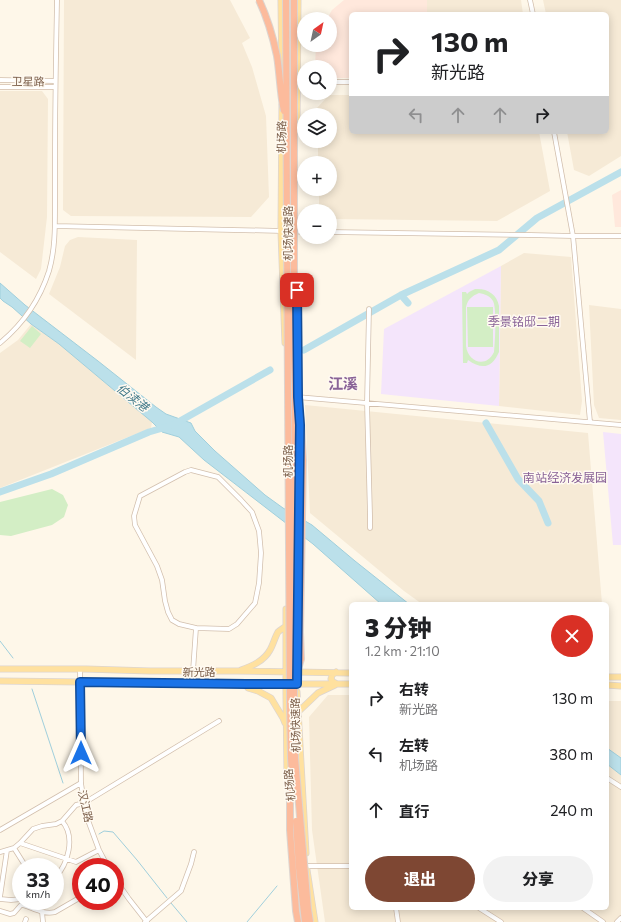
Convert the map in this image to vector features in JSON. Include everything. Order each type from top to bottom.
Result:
[{"type":"highway","points":[[259,0],[269,27],[276,55],[287,125]]},
{"type":"highway","name":"机场快速路","points":[[286,0],[291,758],[304,922]]},
{"type":"highway","name":"机场快速路","points":[[294,0],[293,330],[295,386],[295,758],[310,922]]},
{"type":"highway","points":[[295,386],[301,421],[303,460],[300,632],[301,659],[297,672]]},
{"type":"highway","points":[[291,758],[290,830],[295,904],[298,922]]},
{"type":"main road","name":"机场路","points":[[281,0],[281,231],[287,396],[287,773],[296,866],[304,922]]},
{"type":"main road","name":"机场路","points":[[297,60],[298,0]]},
{"type":"main road","name":"机场路","points":[[297,82],[296,232],[298,397],[300,425],[297,684],[307,866],[314,922]]},
{"type":"main road","points":[[237,671],[258,663],[265,657],[270,651],[279,632],[286,626]]},
{"type":"main road","name":"新光路","points":[[0,669],[349,673]]},
{"type":"main road","points":[[336,672],[332,675],[331,679],[337,684]]},
{"type":"main road","points":[[609,676],[621,677]]},
{"type":"main road","name":"新光路","points":[[0,681],[349,684]]},
{"type":"main road","points":[[246,684],[248,688],[258,691],[271,698],[283,718],[287,729]]},
{"type":"main road","points":[[298,712],[318,693],[337,684]]},
{"type":"main road","points":[[609,686],[621,686]]},
{"type":"street","points":[[0,343],[28,314],[37,299],[46,280],[54,244],[57,0]]},
{"type":"street","points":[[530,0],[533,12]]},
{"type":"street","name":"卫星路","points":[[0,80],[55,81]]},
{"type":"street","points":[[282,82],[297,82]]},
{"type":"street","points":[[337,82],[349,82]]},
{"type":"street","name":"卫星路","points":[[0,87],[55,87]]},
{"type":"street","points":[[554,134],[573,236],[590,422]]},
{"type":"street","points":[[55,226],[296,232]]},
{"type":"street","points":[[337,232],[621,236]]},
{"type":"street","points":[[369,309],[367,403],[370,528]]},
{"type":"street","points":[[287,396],[621,425]]},
{"type":"street","points":[[191,470],[218,477],[252,512],[259,531],[261,553],[259,583],[255,602],[237,624],[229,629],[196,628],[179,624],[172,620],[166,606],[162,580],[157,566],[135,525],[134,516],[140,496],[191,470]]},
{"type":"street","points":[[193,671],[196,628]]},
{"type":"street","name":"汉江路","points":[[80,669],[81,783],[89,823],[103,858]]},
{"type":"street","points":[[0,852],[14,848],[33,829],[56,824],[62,821],[76,805],[84,803],[220,721]]},
{"type":"street","points":[[609,779],[621,788]]},
{"type":"street","points":[[0,830],[81,783]]},
{"type":"street","points":[[62,821],[66,826],[69,838],[67,859],[64,864]]},
{"type":"street","points":[[20,843],[76,862],[99,850]]},
{"type":"street","points":[[14,848],[20,858]]},
{"type":"street","points":[[7,850],[0,898],[12,900]]},
{"type":"street","points":[[124,892],[146,921],[181,891],[194,852]]},
{"type":"street","points":[[296,866],[349,866]]},
{"type":"street","points":[[37,910],[50,913],[55,912],[72,902]]},
{"type":"street","points":[[0,911],[10,914],[14,913],[17,910]]},
{"type":"street","points":[[396,910],[398,922]]},
{"type":"street","points":[[482,910],[501,922]]},
{"type":"street","points":[[586,910],[603,922]]},
{"type":"street","points":[[42,912],[43,922]]},
{"type":"street","points":[[617,922],[621,918]]},
{"type":"shaded area","points":[[64,0],[230,0],[250,38],[242,43],[252,67],[266,116],[269,197],[251,217],[71,216],[63,210]]},
{"type":"shaded area","points":[[344,0],[427,0],[427,12],[349,12],[349,78],[337,78],[337,60],[315,60],[316,52],[337,52],[337,12],[331,12]]},
{"type":"shaded area","points":[[427,0],[521,0],[523,12],[427,12]]},
{"type":"shaded area","points":[[543,0],[621,0],[621,156],[589,176],[574,170],[567,134],[609,134],[609,12],[546,12]]},
{"type":"shaded area","points":[[0,91],[42,91],[48,99],[47,217],[41,269],[36,279],[0,252]]},
{"type":"shaded area","points":[[337,95],[349,95],[349,134],[539,134],[550,191],[497,221],[337,219],[337,204],[319,204],[319,196],[337,196],[337,156],[318,156],[318,148],[337,148],[337,108],[317,108],[324,100],[337,100]]},
{"type":"shaded area","points":[[621,190],[621,227],[615,227],[612,195]]},
{"type":"shaded area","points":[[78,237],[137,240],[136,360],[49,294],[60,267],[65,246],[70,240]]},
{"type":"shaded area","points":[[524,253],[571,257],[582,401],[580,415],[499,406],[501,266]]},
{"type":"shaded area","points":[[501,266],[499,406],[381,394],[384,329]]},
{"type":"shaded area","points":[[589,305],[621,309],[621,420],[599,418],[594,405]]},
{"type":"shaded area","points":[[31,324],[59,344],[152,422],[151,428],[0,488],[0,353],[18,340]]},
{"type":"shaded area","points":[[305,405],[588,433],[602,602],[419,602],[310,513]]},
{"type":"shaded area","points":[[603,432],[621,434],[621,545],[613,545]]},
{"type":"shaded area","points":[[328,695],[349,695],[349,910],[609,910],[609,701],[621,701],[621,922],[325,922],[312,830],[309,717]]},
{"type":"green space","points":[[475,289],[487,291],[494,295],[499,306],[499,352],[493,361],[486,366],[478,365],[468,360],[467,363],[463,363],[462,292],[466,292],[467,294]],"holes":[[[479,293],[489,297],[493,301],[495,318],[494,352],[491,357],[483,362],[474,360],[467,352],[466,346],[466,307],[471,298]]]},
{"type":"green space","points":[[467,307],[493,307],[493,347],[468,347]]},
{"type":"green space","points":[[32,326],[41,334],[30,348],[20,341]]},
{"type":"green space","points":[[52,489],[63,495],[68,505],[64,517],[52,525],[11,536],[0,535],[0,502]]},
{"type":"water","name":"伯渎港","points":[[0,283],[25,305],[156,407],[166,414],[191,423],[195,431],[215,451],[265,495],[283,508],[312,525],[406,602],[379,602],[313,544],[204,460],[179,437],[162,432],[59,344],[31,324],[0,298]]},
{"type":"water","points":[[609,749],[621,758],[621,775],[609,766]]},
{"type":"waterway","points":[[304,350],[401,295],[499,250],[537,218],[621,172]]},
{"type":"waterway","points":[[401,295],[408,303]]},
{"type":"waterway","points":[[0,492],[51,474],[149,432],[173,425],[270,370]]},
{"type":"waterway","points":[[486,423],[518,479],[539,501],[548,523]]},
{"type":"waterway","points":[[0,641],[13,658]]},
{"type":"waterway","points":[[32,689],[63,783]]},
{"type":"waterway","points":[[99,834],[104,831],[113,832],[167,898]]},
{"type":"waterway","points":[[247,922],[277,886]]},
{"type":"waterway","points":[[171,903],[187,922]]},
{"type":"district","name":"季景铭邸二期","points":[[524,321]]},
{"type":"district","name":"江溪","points":[[343,383]]},
{"type":"district","name":"南站经济发展园","points":[[565,477]]},
{"type":"route","points":[[81,753],[80,682],[297,684],[300,425],[298,397],[297,290]]}]
